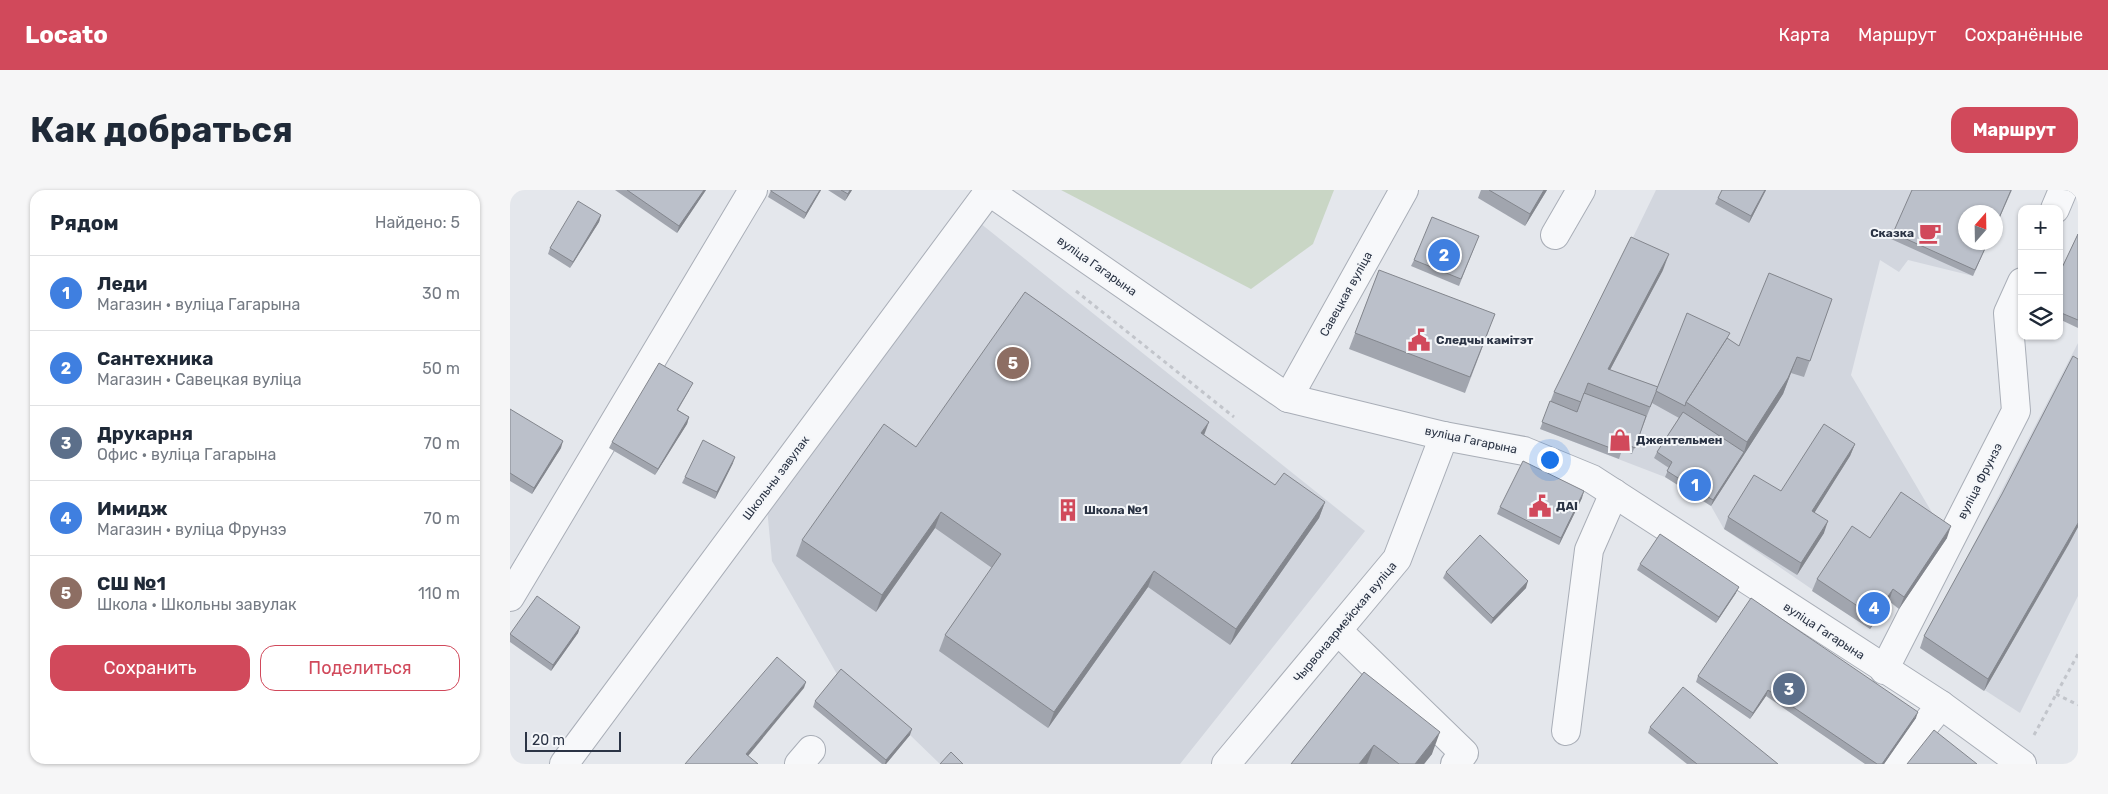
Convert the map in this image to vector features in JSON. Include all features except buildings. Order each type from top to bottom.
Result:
[{"type":"street","points":[[510,597],[753,190]]},
{"type":"street","name":"Савецкая вуліца","points":[[1288,398],[1404,190]]},
{"type":"street","points":[[1554,235],[1581,190]]},
{"type":"street","points":[[2057,205],[2063,190]]},
{"type":"street","name":"вуліца Гагарына","points":[[988,191],[1288,398],[1444,436],[1524,451],[1592,479],[1884,670],[1941,705],[2020,763]]},
{"type":"street","name":"Школьны завулак","points":[[564,764],[988,191]]},
{"type":"street","name":"вуліца Фрунзэ","points":[[1884,670],[2016,410],[2008,313],[2018,291]]},
{"type":"street","name":"Чырвонаармейская вуліца","points":[[1226,764],[1397,559],[1444,436]]},
{"type":"street","points":[[1566,731],[1589,550],[1614,493]]},
{"type":"street","points":[[1338,631],[1464,753],[1455,764]]},
{"type":"street","points":[[1894,764],[1941,705]]},
{"type":"path","points":[[1074,290],[1234,417]]},
{"type":"path","points":[[2020,763],[2078,654]]},
{"type":"path","points":[[2056,694],[2078,705]]},
{"type":"shaded area","points":[[1656,190],[2012,190],[2001,205],[1958,205],[1958,250],[1985,250],[1973,276],[1908,260],[1899,272],[1880,260],[1851,375],[1947,538],[1899,609],[1889,602],[1870,629],[1724,529],[1711,506],[1665,477],[1540,429]]},
{"type":"shaded area","points":[[975,219],[1365,531],[1180,764],[940,764],[910,735],[838,676],[772,561],[767,508]]},
{"type":"shaded area","points":[[2078,343],[2078,596],[2020,713],[1920,648]]},
{"type":"green space","points":[[1061,190],[1334,190],[1313,244],[1251,289]]},
{"type":"place","name":"Сказка","points":[[1930,233]]},
{"type":"place","name":"Сантехника","points":[[1444,255]]},
{"type":"place","name":"Следчы камітэт","points":[[1419,340]]},
{"type":"place","name":"СШ №1","points":[[1013,363]]},
{"type":"place","name":"Джентельмен","points":[[1620,440]]},
{"type":"place","name":"Леди","points":[[1695,485]]},
{"type":"place","name":"ДАІ","points":[[1540,506]]},
{"type":"place","name":"Школа №1","points":[[1068,510]]},
{"type":"place","name":"Имидж","points":[[1874,608]]},
{"type":"place","name":"Друкарня","points":[[1789,689]]}]
